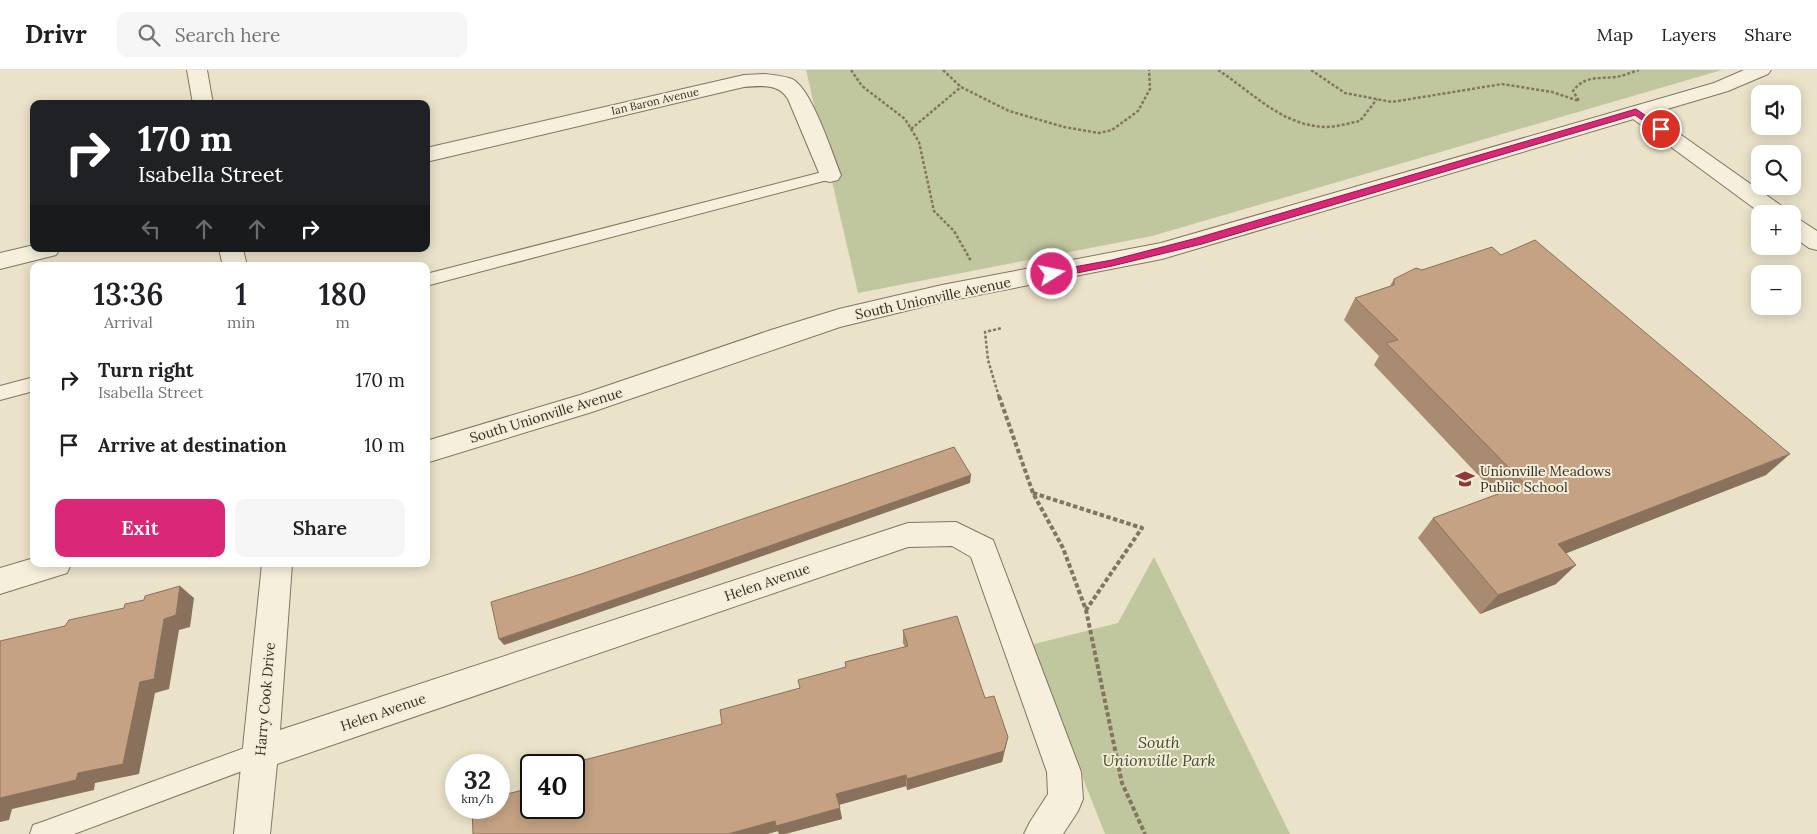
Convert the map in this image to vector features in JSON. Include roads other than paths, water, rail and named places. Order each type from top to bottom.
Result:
[{"type":"street","points":[[197,70],[202,100]]},
{"type":"street","name":"South Unionville Avenue","points":[[430,451],[579,406],[821,323],[913,300],[1112,263],[1162,251],[1721,87],[1761,70]]},
{"type":"street","name":"Ian Baron Avenue","points":[[430,154],[734,83],[765,79],[788,85],[799,96],[830,175]]},
{"type":"street","points":[[1636,112],[1765,205]]},
{"type":"street","points":[[1802,224],[1817,242]]},
{"type":"street","points":[[0,261],[36,252]]},
{"type":"street","name":"Helen Avenue","points":[[261,753],[908,535],[956,534],[983,549],[1064,772],[1066,799],[1042,834]]},
{"type":"street","points":[[0,581],[46,567]]},
{"type":"street","name":"Harry Cook Drive","points":[[252,834],[277,567]]},
{"type":"lane","points":[[430,279],[830,175]]},
{"type":"lane","points":[[0,393],[30,385]]},
{"type":"lane","points":[[42,834],[261,753]]},
{"type":"place","name":"Unionville Meadows Public School","points":[[1465,479]]},
{"type":"park label","name":"South Unionville Park","points":[[1159,751]]}]
